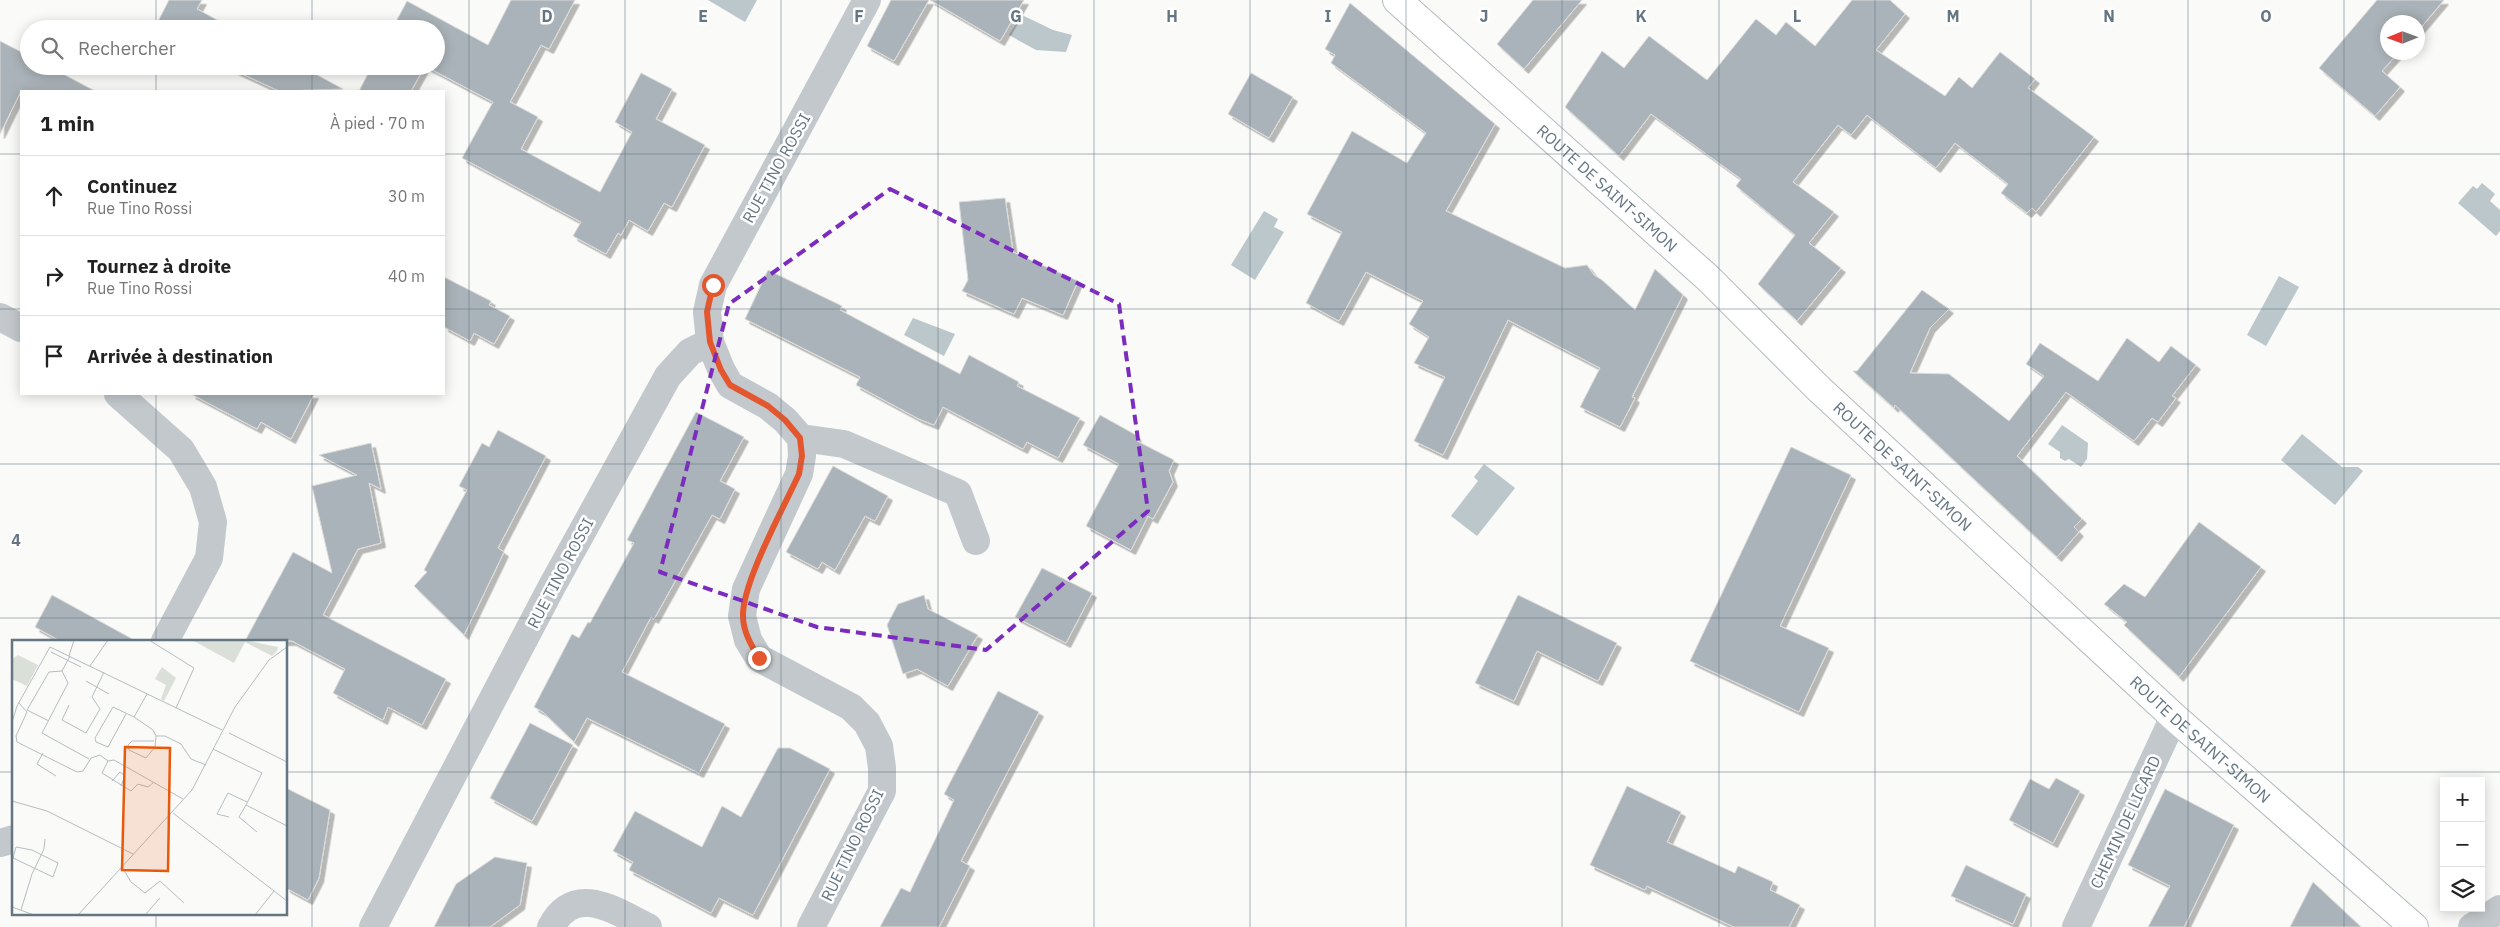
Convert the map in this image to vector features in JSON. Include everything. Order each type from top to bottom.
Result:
[{"type":"main road","name":"ROUTE DE SAINT-SIMON","points":[[1397,0],[1709,279],[1818,389],[2174,717],[2414,927]]},
{"type":"street","name":"RUE TINO ROSSI","points":[[811,927],[882,791],[882,768],[879,746],[867,724],[851,706],[759,658],[748,640],[742,616],[746,590],[799,474],[802,456],[800,438],[785,420],[768,406],[730,385],[721,370],[710,342],[707,312],[713,285],[867,0]]},
{"type":"street","points":[[0,317],[20,327]]},
{"type":"street","name":"RUE TINO ROSSI","points":[[373,927],[551,588],[668,376],[690,352],[710,342]]},
{"type":"street","points":[[119,395],[181,450],[203,487],[213,522],[209,558],[167,640]]},
{"type":"street","points":[[800,438],[844,444],[958,493],[976,542]]},
{"type":"street","name":"CHEMIN DE LICARD","points":[[2076,927],[2174,717]]},
{"type":"street","points":[[551,927],[556,917],[569,906],[586,903],[604,905],[648,927]]},
{"type":"street","points":[[2472,927],[2500,909]]},
{"type":"highlighted area","points":[[890,189],[1119,304],[1148,511],[986,650],[817,627],[660,572],[729,304]]},
{"type":"shaded area","points":[[708,0],[757,0],[745,22]]},
{"type":"shaded area","points":[[1022,15],[1053,30],[1072,35],[1066,52],[1036,50],[1009,35]]},
{"type":"shaded area","points":[[2482,183],[2495,194],[2490,201],[2500,210],[2500,231],[2496,236],[2458,203],[2473,186],[2477,189]]},
{"type":"shaded area","points":[[1264,211],[1278,219],[1274,227],[1284,232],[1255,280],[1231,265]]},
{"type":"shaded area","points":[[2279,276],[2299,287],[2266,346],[2247,335]]},
{"type":"shaded area","points":[[913,318],[955,334],[944,356],[904,335]]},
{"type":"shaded area","points":[[2062,425],[2088,443],[2087,459],[2081,467],[2069,459],[2065,461],[2060,458],[2060,452],[2048,444]]},
{"type":"shaded area","points":[[2302,434],[2342,467],[2358,467],[2363,471],[2335,505],[2281,460]]},
{"type":"shaded area","points":[[1484,464],[1515,488],[1477,536],[1451,516],[1478,481],[1474,477]]},
{"type":"building","points":[[169,0],[202,0],[197,9],[217,20],[159,20]]},
{"type":"building","points":[[511,0],[575,0],[549,49],[541,45],[510,102],[538,117],[521,149],[600,192],[632,132],[615,122],[641,73],[672,89],[656,119],[705,145],[672,207],[664,203],[648,231],[629,220],[621,235],[618,233],[606,254],[573,236],[581,222],[462,158],[493,102],[442,75],[445,75],[445,22],[488,45]]},
{"type":"building","points":[[891,0],[929,0],[894,61],[867,46]]},
{"type":"building","points":[[930,0],[1024,0],[1000,41]]},
{"type":"building","points":[[1533,0],[1582,0],[1524,69],[1497,44]]},
{"type":"building","points":[[1852,0],[1890,0],[1905,14],[1876,50],[1945,96],[1959,77],[1972,88],[2000,52],[2035,79],[2028,88],[2094,137],[2036,212],[2032,208],[2027,213],[2001,193],[2008,184],[1955,143],[1936,168],[1867,115],[1851,135],[1838,125],[1793,182],[1834,212],[1809,243],[1841,268],[1797,321],[1758,284],[1795,235],[1736,186],[1741,179],[1651,114],[1619,156],[1565,107],[1602,51],[1624,68],[1649,36],[1707,80],[1756,19],[1776,35],[1786,22],[1815,46]]},
{"type":"building","points":[[2377,0],[2444,0],[2425,23],[2425,15],[2380,15],[2380,60],[2392,60],[2382,71],[2400,87],[2375,116],[2319,68]]},
{"type":"building","points":[[407,1],[442,20],[397,20]]},
{"type":"building","points":[[1350,3],[1495,124],[1446,211],[1565,268],[1587,265],[1594,275],[1635,310],[1655,269],[1683,295],[1632,397],[1635,398],[1620,427],[1580,407],[1600,368],[1508,320],[1443,455],[1414,441],[1445,377],[1414,363],[1429,337],[1409,324],[1423,301],[1366,272],[1339,321],[1306,303],[1342,232],[1307,214],[1352,131],[1407,163],[1426,133],[1331,63],[1335,55],[1325,49]]},
{"type":"building","points":[[0,41],[20,51],[20,75],[65,75],[93,90],[20,90],[0,134]]},
{"type":"building","points":[[1251,73],[1293,97],[1269,138],[1228,114]]},
{"type":"building","points":[[244,75],[317,75],[343,89],[311,90],[277,90]]},
{"type":"building","points":[[367,75],[420,75],[412,90],[360,90]]},
{"type":"building","points":[[1005,198],[1013,252],[1078,281],[1063,315],[1022,298],[1014,314],[962,291],[968,280],[959,202]]},
{"type":"building","points":[[768,270],[842,306],[840,310],[960,374],[969,355],[1019,382],[1017,386],[1080,418],[1058,458],[1027,442],[1023,449],[943,407],[934,425],[919,419],[856,385],[860,377],[745,319]]},
{"type":"building","points":[[445,278],[491,301],[489,305],[510,316],[494,344],[474,333],[470,341],[445,328]]},
{"type":"building","points":[[1922,290],[1949,309],[1930,328],[1910,373],[1949,374],[2009,421],[2044,376],[2026,364],[2040,343],[2098,381],[2127,338],[2159,362],[2171,346],[2196,365],[2172,396],[2176,398],[2158,422],[2152,418],[2134,441],[2066,392],[2017,456],[2082,519],[2074,527],[2079,532],[2057,557],[1895,405],[1894,408],[1853,371],[1857,371]]},
{"type":"building","points":[[193,395],[313,395],[291,439],[261,422],[257,429]]},
{"type":"building","points":[[696,412],[744,437],[720,481],[735,489],[720,519],[712,515],[654,619],[651,617],[622,672],[725,724],[699,773],[587,718],[574,742],[543,712],[534,707],[572,634],[579,638],[588,622],[590,623],[634,543],[627,540]]},
{"type":"building","points":[[1100,415],[1136,435],[1137,441],[1174,460],[1169,471],[1173,482],[1153,519],[1148,516],[1131,550],[1086,526],[1119,464],[1083,445]]},
{"type":"building","points":[[498,430],[546,456],[498,548],[504,552],[464,635],[414,586],[427,572],[424,570],[467,490],[459,486],[482,443],[489,447]]},
{"type":"building","points":[[371,443],[381,489],[369,483],[381,543],[358,549],[323,615],[446,679],[422,725],[388,707],[383,720],[333,693],[345,669],[292,641],[246,640],[293,552],[332,573],[312,486],[357,475],[319,455]]},
{"type":"building","points":[[1791,447],[1851,475],[1780,626],[1829,648],[1799,712],[1690,661]]},
{"type":"building","points":[[833,466],[888,496],[875,521],[865,516],[835,570],[822,562],[818,569],[786,552]]},
{"type":"building","points":[[2199,522],[2261,567],[2179,677],[2124,625],[2127,622],[2104,604],[2124,584],[2145,597]]},
{"type":"building","points":[[1042,568],[1092,593],[1066,643],[1015,617]]},
{"type":"building","points":[[52,595],[134,640],[58,640],[35,627]]},
{"type":"building","points":[[924,595],[928,609],[978,635],[948,686],[917,669],[903,674],[887,625],[898,604]]},
{"type":"building","points":[[1518,595],[1617,643],[1598,681],[1537,651],[1514,701],[1475,683]]},
{"type":"building","points":[[998,691],[1039,712],[961,861],[970,866],[939,927],[880,927],[901,888],[910,892],[954,800],[944,794]]},
{"type":"building","points":[[530,723],[573,745],[532,821],[490,798]]},
{"type":"building","points":[[778,748],[790,748],[830,769],[753,915],[719,898],[711,913],[629,870],[633,862],[613,851],[635,811],[702,847],[722,806],[741,817]]},
{"type":"building","points":[[2056,778],[2080,791],[2053,843],[2009,820],[2030,779],[2049,789]]},
{"type":"building","points":[[1627,786],[1681,812],[1667,842],[1735,873],[1738,866],[1773,882],[1770,890],[1800,905],[1789,927],[1734,927],[1647,886],[1645,890],[1590,865]]},
{"type":"building","points":[[288,789],[330,810],[319,878],[308,900],[288,889]]},
{"type":"building","points":[[2165,789],[2234,825],[2184,927],[2148,927],[2170,886],[2128,865]]},
{"type":"building","points":[[495,857],[527,863],[520,905],[490,927],[434,927],[456,884]]},
{"type":"building","points":[[1966,865],[2026,894],[2013,924],[1951,896]]},
{"type":"building","points":[[2313,882],[2361,927],[2290,927]]},
{"type":"route","points":[[713,285],[707,312],[710,342],[721,370],[730,385],[768,406],[785,420],[800,438],[802,456],[799,474],[746,590],[742,616],[748,640],[759,658]]}]
